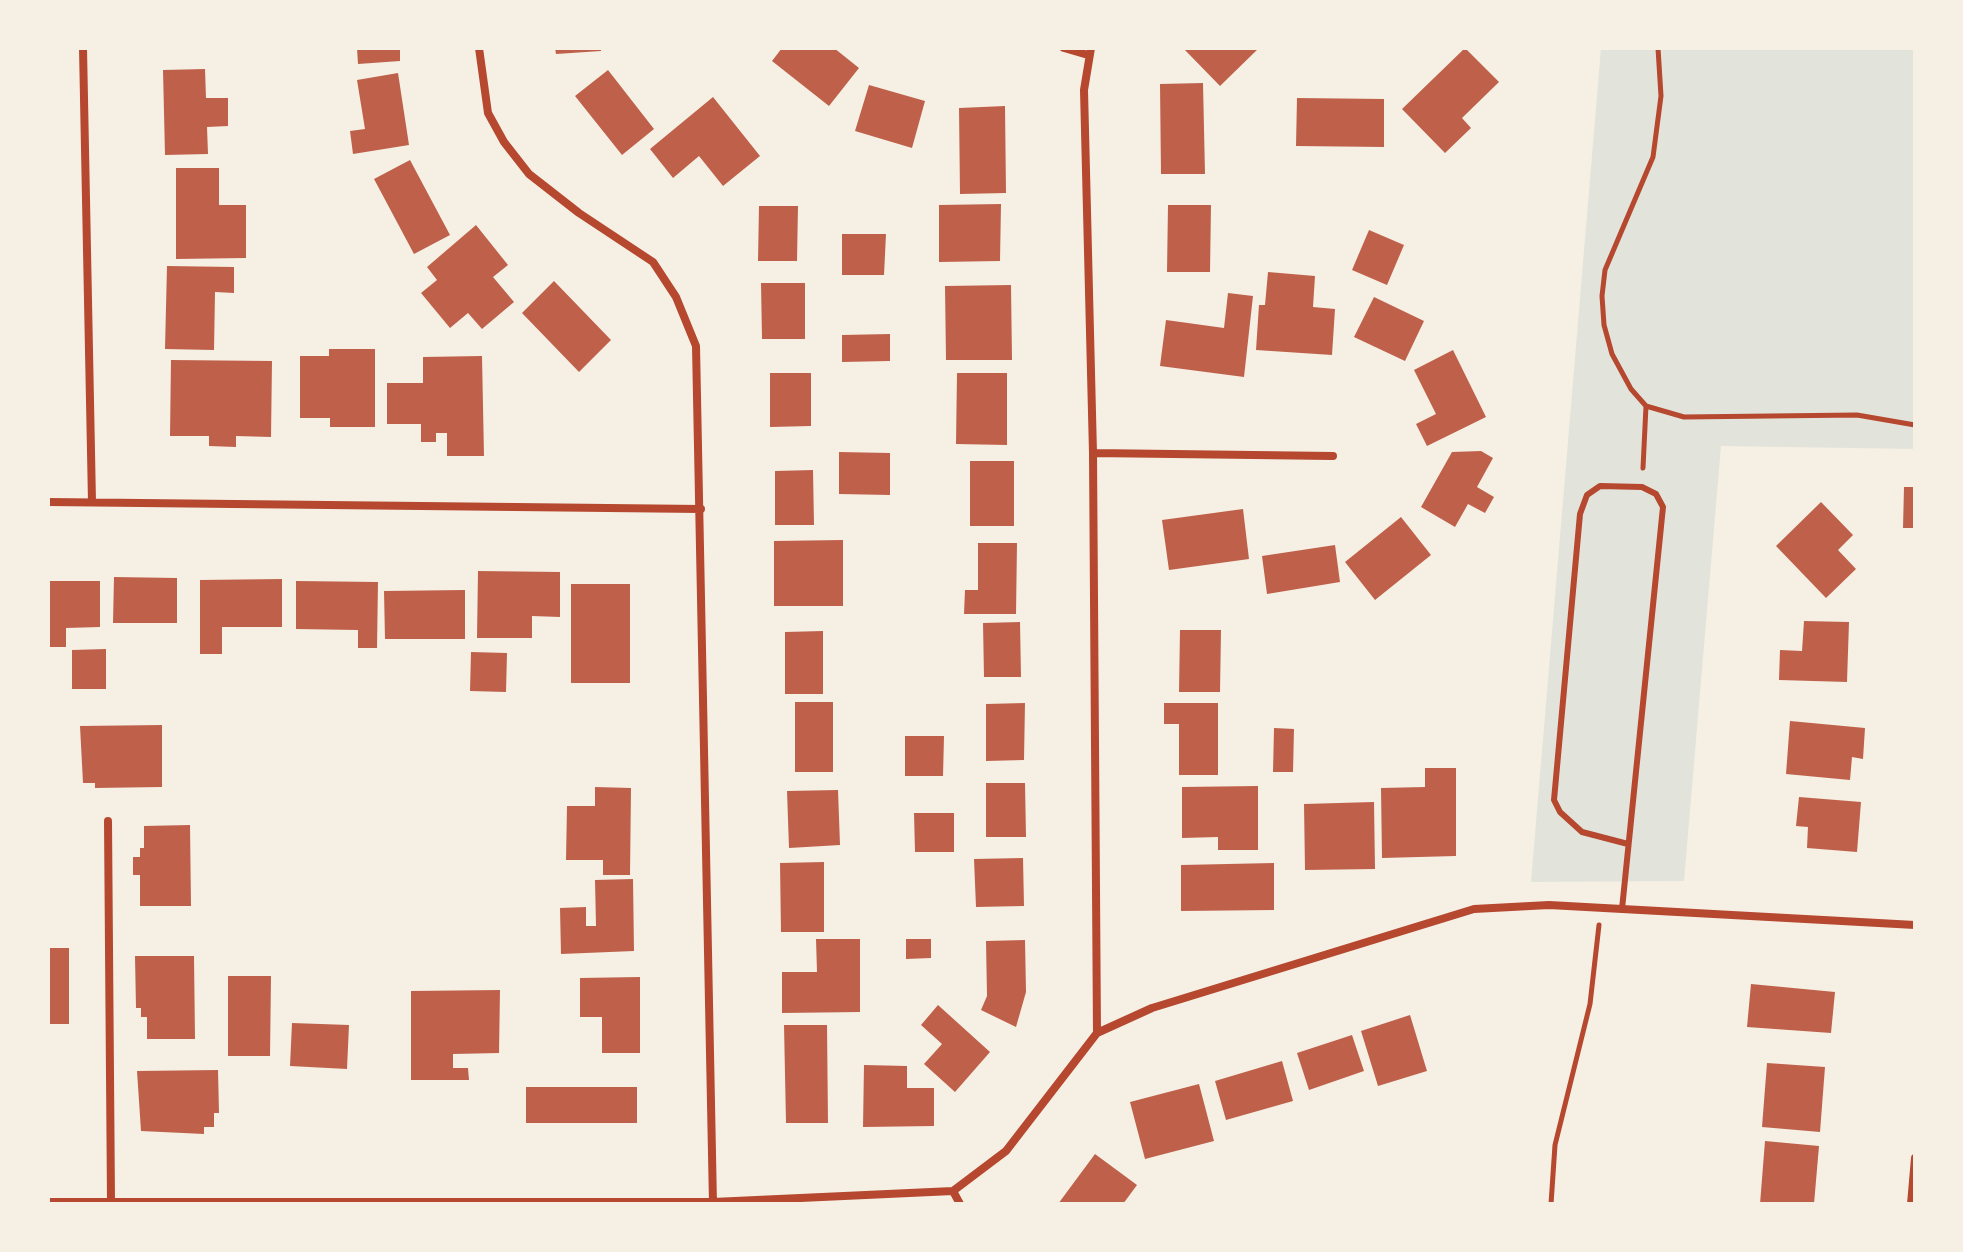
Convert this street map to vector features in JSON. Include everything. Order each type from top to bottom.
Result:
[{"type":"street","points":[[83,48],[92,502]]},
{"type":"street","points":[[479,48],[488,113],[512,152],[529,174],[653,262],[676,297],[696,346],[713,1203]]},
{"type":"street","points":[[1064,48],[1089,52],[1084,90],[1093,453],[1097,1033]]},
{"type":"street","points":[[1093,453],[1333,456]]},
{"type":"street","points":[[48,502],[701,509]]},
{"type":"street","points":[[108,821],[111,1202]]},
{"type":"street","points":[[48,1202],[713,1203],[953,1191],[1006,1151],[1097,1033],[1152,1008],[1474,909],[1549,905],[1915,925]]},
{"type":"street","points":[[1911,1204],[1915,1158]]},
{"type":"street","points":[[953,1191],[960,1204]]},
{"type":"lane","points":[[1622,909],[1663,507],[1656,494],[1642,487],[1600,486],[1587,495],[1580,514],[1554,800],[1560,812],[1582,832],[1628,844]]},
{"type":"path","points":[[1658,48],[1661,96],[1653,157],[1605,270],[1602,296],[1604,325],[1612,354],[1631,389],[1646,406],[1684,417],[1857,415],[1915,425]]},
{"type":"path","points":[[1642,487],[1646,406]]},
{"type":"path","points":[[1551,1204],[1555,1145],[1590,1004],[1601,908]]},
{"type":"shaded area","points":[[1601,48],[1915,48],[1915,449],[1721,446],[1684,881],[1531,882]]},
{"type":"building","points":[[357,48],[400,48],[400,61],[358,64]]},
{"type":"building","points":[[555,48],[601,48],[601,51],[556,54]]},
{"type":"building","points":[[782,48],[834,48],[859,68],[829,106],[772,61]]},
{"type":"building","points":[[1183,48],[1259,48],[1220,86]]},
{"type":"building","points":[[1465,48],[1499,82],[1462,118],[1471,128],[1445,153],[1402,109]]},
{"type":"building","points":[[205,69],[206,98],[228,98],[228,126],[207,127],[208,154],[165,155],[163,70]]},
{"type":"building","points":[[608,70],[654,129],[622,155],[575,96]]},
{"type":"building","points":[[398,73],[409,145],[353,154],[350,131],[365,129],[357,80]]},
{"type":"building","points":[[1203,83],[1205,174],[1161,174],[1160,84]]},
{"type":"building","points":[[869,85],[925,101],[912,148],[855,131]]},
{"type":"building","points":[[713,97],[760,156],[723,186],[699,156],[673,178],[650,149]]},
{"type":"building","points":[[1297,98],[1384,99],[1384,147],[1296,146]]},
{"type":"building","points":[[1005,106],[1006,193],[960,194],[959,108]]},
{"type":"building","points":[[410,160],[450,235],[414,254],[374,179]]},
{"type":"building","points":[[176,168],[219,168],[219,205],[246,205],[246,258],[176,259]]},
{"type":"building","points":[[1001,204],[1000,261],[939,262],[939,205]]},
{"type":"building","points":[[1168,205],[1211,205],[1210,272],[1167,272]]},
{"type":"building","points":[[759,206],[798,206],[797,261],[758,261]]},
{"type":"building","points":[[476,225],[508,265],[493,277],[514,302],[482,329],[468,313],[450,328],[421,293],[437,280],[427,267]]},
{"type":"building","points":[[1369,230],[1404,245],[1387,285],[1352,270]]},
{"type":"building","points":[[842,234],[886,234],[884,275],[842,275]]},
{"type":"building","points":[[167,266],[234,267],[234,293],[215,292],[214,350],[165,349]]},
{"type":"building","points":[[1268,272],[1315,276],[1313,307],[1335,309],[1332,355],[1256,350],[1259,305],[1265,305]]},
{"type":"building","points":[[554,281],[611,340],[579,372],[522,313]]},
{"type":"building","points":[[761,283],[805,283],[805,339],[762,339]]},
{"type":"building","points":[[1011,285],[1012,360],[946,360],[945,286]]},
{"type":"building","points":[[1228,293],[1253,296],[1244,377],[1160,366],[1166,320],[1224,328]]},
{"type":"building","points":[[1374,297],[1424,321],[1405,361],[1354,337]]},
{"type":"building","points":[[890,334],[890,361],[842,362],[842,335]]},
{"type":"building","points":[[329,349],[375,349],[375,427],[330,427],[330,418],[300,418],[300,356],[329,356]]},
{"type":"building","points":[[1453,350],[1486,417],[1427,446],[1416,424],[1436,414],[1414,370]]},
{"type":"building","points":[[482,356],[484,456],[447,456],[447,433],[436,433],[436,442],[421,442],[421,424],[387,424],[387,383],[423,383],[423,357]]},
{"type":"building","points":[[171,360],[272,361],[271,437],[236,436],[236,447],[209,446],[209,436],[170,436]]},
{"type":"building","points":[[770,373],[811,373],[811,426],[770,427]]},
{"type":"building","points":[[957,373],[1007,373],[1007,445],[956,444]]},
{"type":"building","points":[[1481,451],[1493,458],[1477,487],[1494,497],[1485,513],[1468,504],[1455,527],[1421,507],[1452,452]]},
{"type":"building","points":[[839,452],[890,453],[890,495],[839,494]]},
{"type":"building","points":[[970,461],[1014,461],[1014,526],[970,526]]},
{"type":"building","points":[[813,470],[814,525],[775,525],[775,471]]},
{"type":"building","points":[[1904,487],[1915,487],[1915,528],[1903,528]]},
{"type":"building","points":[[1821,502],[1853,535],[1838,550],[1856,569],[1826,598],[1776,546]]},
{"type":"building","points":[[1243,509],[1249,559],[1169,570],[1162,520]]},
{"type":"building","points":[[1401,517],[1431,555],[1375,600],[1345,562]]},
{"type":"building","points":[[843,540],[843,606],[774,606],[774,541]]},
{"type":"building","points":[[978,543],[1017,543],[1016,614],[964,614],[965,590],[978,590]]},
{"type":"building","points":[[1335,545],[1340,582],[1267,594],[1262,556]]},
{"type":"building","points":[[478,571],[560,572],[560,617],[532,616],[532,638],[477,638]]},
{"type":"building","points":[[114,577],[177,578],[177,623],[113,623]]},
{"type":"building","points":[[282,579],[282,627],[222,627],[222,654],[200,654],[200,580]]},
{"type":"building","points":[[48,581],[100,581],[100,627],[66,628],[66,647],[48,647]]},
{"type":"building","points":[[296,581],[378,582],[377,648],[358,648],[358,630],[296,629]]},
{"type":"building","points":[[571,584],[630,584],[630,683],[571,683]]},
{"type":"building","points":[[465,590],[465,639],[385,639],[384,591]]},
{"type":"building","points":[[1804,621],[1849,622],[1847,682],[1779,680],[1780,650],[1802,651]]},
{"type":"building","points":[[1020,622],[1021,677],[984,677],[983,623]]},
{"type":"building","points":[[1180,630],[1221,630],[1220,692],[1179,692]]},
{"type":"building","points":[[823,631],[823,694],[785,694],[785,632]]},
{"type":"building","points":[[106,649],[106,689],[72,689],[72,650]]},
{"type":"building","points":[[471,652],[507,653],[506,692],[470,691]]},
{"type":"building","points":[[795,702],[833,702],[833,772],[795,772]]},
{"type":"building","points":[[1025,703],[1024,760],[986,761],[986,704]]},
{"type":"building","points":[[1164,703],[1218,703],[1218,775],[1179,775],[1179,724],[1164,724]]},
{"type":"building","points":[[1790,721],[1865,728],[1863,759],[1852,757],[1850,780],[1786,774]]},
{"type":"building","points":[[162,725],[162,787],[95,788],[95,783],[83,783],[80,726]]},
{"type":"building","points":[[1274,728],[1294,729],[1293,772],[1273,772]]},
{"type":"building","points":[[905,736],[944,736],[943,776],[905,776]]},
{"type":"building","points":[[1425,768],[1456,768],[1456,856],[1382,858],[1381,788],[1425,787]]},
{"type":"building","points":[[986,783],[1025,783],[1026,837],[986,837]]},
{"type":"building","points":[[1258,786],[1258,850],[1218,850],[1218,837],[1182,838],[1182,787]]},
{"type":"building","points":[[595,787],[631,788],[630,875],[603,875],[603,860],[566,860],[567,806],[595,806]]},
{"type":"building","points":[[838,790],[840,845],[789,848],[787,791]]},
{"type":"building","points":[[1799,797],[1861,802],[1857,852],[1807,848],[1808,827],[1796,826]]},
{"type":"building","points":[[1374,802],[1375,869],[1305,870],[1304,804]]},
{"type":"building","points":[[914,813],[954,813],[954,852],[915,852]]},
{"type":"building","points":[[190,825],[191,906],[140,906],[140,875],[133,875],[133,857],[140,857],[140,848],[144,848],[144,826]]},
{"type":"building","points":[[1023,858],[1024,906],[976,907],[974,859]]},
{"type":"building","points":[[824,862],[824,932],[781,932],[780,863]]},
{"type":"building","points":[[1274,863],[1274,910],[1181,911],[1181,865]]},
{"type":"building","points":[[633,879],[634,951],[561,954],[560,908],[586,907],[586,926],[596,926],[595,880]]},
{"type":"building","points":[[816,939],[860,939],[860,1012],[782,1013],[782,972],[817,972]]},
{"type":"building","points":[[906,939],[931,939],[931,958],[906,959]]},
{"type":"building","points":[[1025,940],[1026,992],[1016,1027],[981,1010],[987,996],[986,941]]},
{"type":"building","points":[[48,948],[69,948],[69,1024],[48,1024]]},
{"type":"building","points":[[135,956],[194,956],[195,1039],[147,1039],[147,1017],[141,1017],[141,1008],[136,1008]]},
{"type":"building","points":[[228,976],[271,976],[270,1056],[228,1056]]},
{"type":"building","points":[[640,977],[640,1053],[602,1053],[602,1017],[580,1017],[580,978]]},
{"type":"building","points":[[1751,984],[1835,992],[1831,1033],[1747,1027]]},
{"type":"building","points":[[500,990],[499,1053],[453,1054],[453,1068],[468,1068],[469,1080],[411,1080],[411,991]]},
{"type":"building","points":[[938,1005],[990,1052],[955,1092],[924,1064],[942,1044],[921,1025]]},
{"type":"building","points":[[1410,1015],[1427,1071],[1378,1086],[1361,1031]]},
{"type":"building","points":[[292,1023],[349,1025],[347,1069],[290,1066]]},
{"type":"building","points":[[784,1025],[827,1025],[828,1123],[786,1123]]},
{"type":"building","points":[[1352,1035],[1364,1071],[1309,1090],[1297,1053]]},
{"type":"building","points":[[1282,1061],[1293,1101],[1226,1120],[1215,1081]]},
{"type":"building","points":[[1767,1063],[1825,1067],[1820,1132],[1762,1127]]},
{"type":"building","points":[[864,1065],[907,1066],[907,1088],[934,1088],[934,1126],[863,1127]]},
{"type":"building","points":[[218,1070],[219,1113],[214,1113],[214,1127],[204,1127],[204,1134],[141,1131],[137,1071]]},
{"type":"building","points":[[1199,1084],[1214,1141],[1145,1159],[1130,1102]]},
{"type":"building","points":[[526,1087],[637,1087],[637,1123],[526,1123]]},
{"type":"building","points":[[1765,1141],[1819,1146],[1814,1204],[1760,1204]]},
{"type":"building","points":[[1095,1154],[1137,1185],[1123,1204],[1058,1204]]}]
